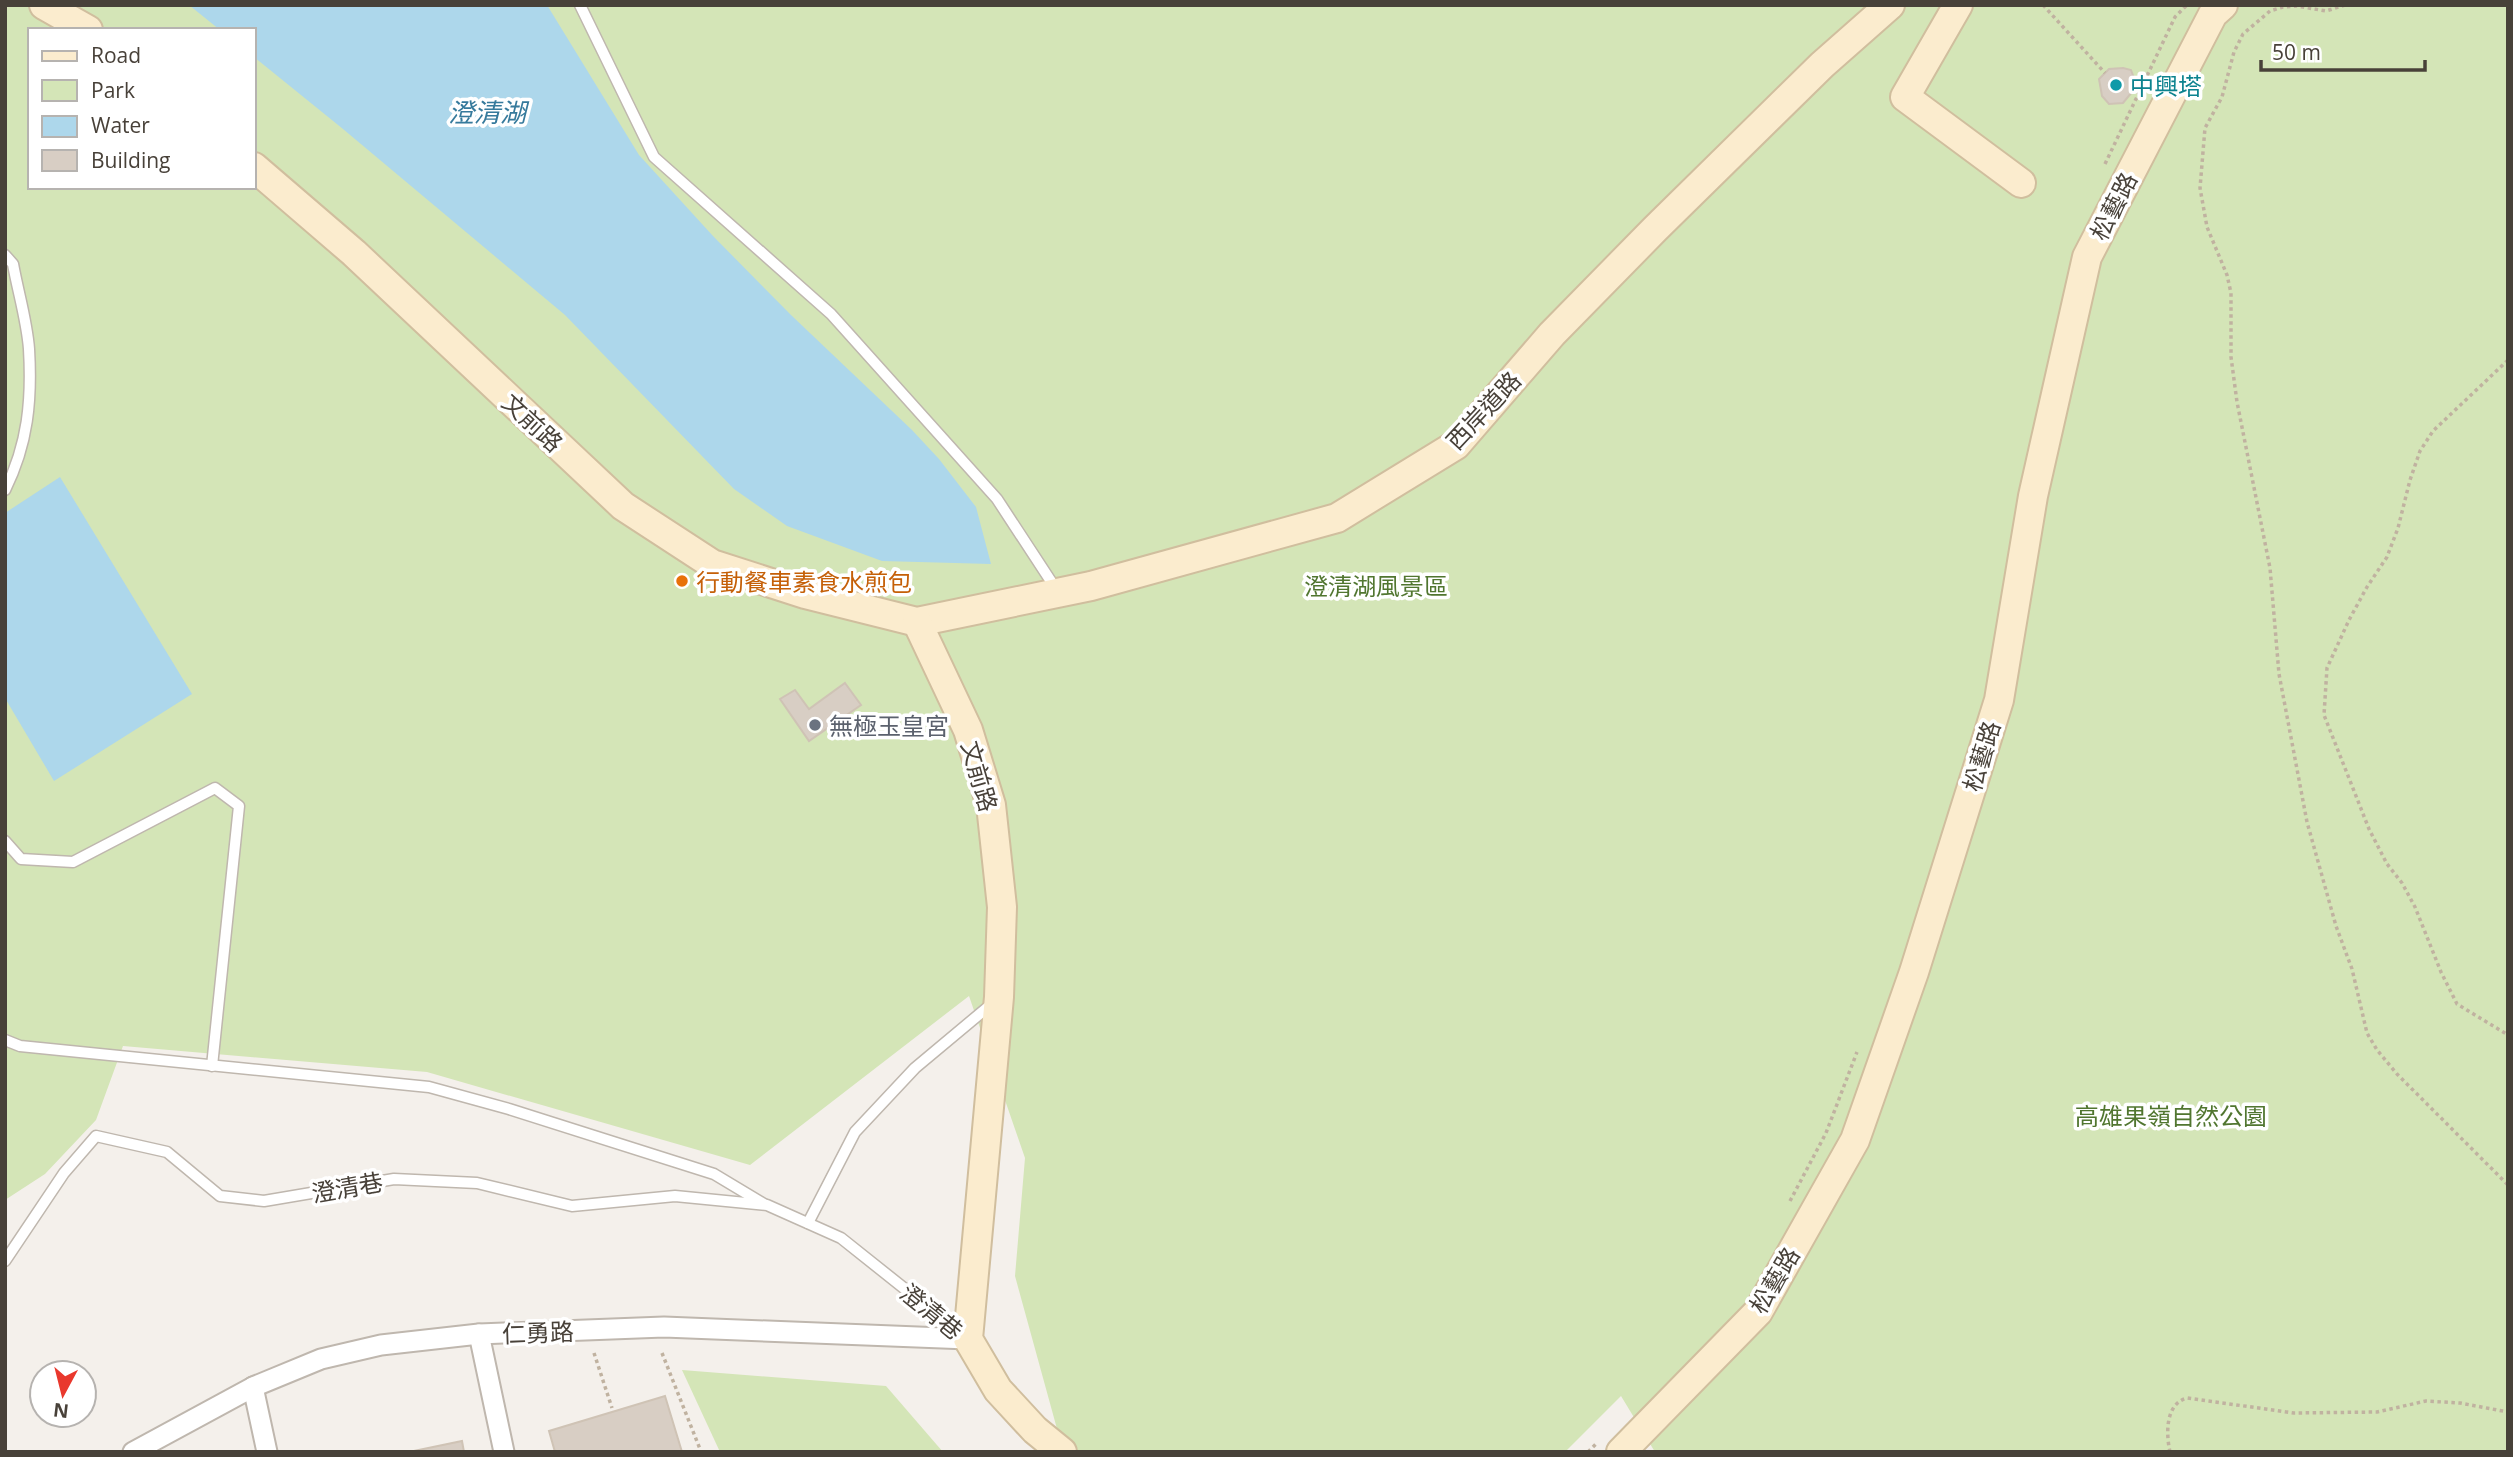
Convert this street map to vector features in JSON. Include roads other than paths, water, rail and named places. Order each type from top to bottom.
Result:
[{"type":"street","points":[[44,5],[84,28]]},
{"type":"street","name":"西岸道路","points":[[917,622],[1091,586],[1337,519],[1456,445],[1552,334],[1655,229],[1822,65],[1890,5]]},
{"type":"street","points":[[1958,5],[1905,97],[2021,183]]},
{"type":"street","name":"松藝路","points":[[1610,1447],[1758,1312],[1855,1140],[1914,972],[1998,699],[2033,496],[2087,257],[2213,14],[2223,5]]},
{"type":"street","name":"文前路","points":[[256,169],[355,253],[623,506],[712,564],[805,594],[917,622],[968,730],[991,805],[1002,907],[999,997],[968,1339]]},
{"type":"street","name":"仁勇路","points":[[132,1452],[253,1387],[321,1359],[381,1345],[479,1334],[664,1327],[968,1339]]},
{"type":"street","points":[[479,1334],[504,1452]]},
{"type":"street","name":"澄清巷","points":[[968,1339],[998,1390],[1035,1430],[1062,1452]]},
{"type":"street","points":[[253,1387],[267,1452]]},
{"type":"lane","points":[[580,5],[654,158],[831,314],[997,499],[1058,592]]},
{"type":"lane","points":[[5,256],[13,264],[29,347],[28,425],[16,468],[5,490]]},
{"type":"lane","points":[[5,841],[21,859],[73,862],[215,789],[239,806],[212,1066]]},
{"type":"lane","points":[[808,1223],[855,1132],[915,1068],[999,997]]},
{"type":"lane","name":"澄清巷","points":[[5,1040],[20,1046],[429,1087],[509,1109],[713,1174],[767,1205],[841,1238],[968,1339]]},
{"type":"lane","name":"澄清巷","points":[[5,1261],[64,1173],[96,1136],[167,1152],[220,1196],[264,1202],[394,1179],[477,1183],[572,1206],[675,1196],[767,1205]]},
{"type":"water","name":"澄清湖","points":[[189,5],[547,5],[639,155],[713,236],[939,459],[976,507],[991,564],[882,561],[787,526],[734,489],[565,315],[256,59],[256,28],[218,28]]},
{"type":"water","points":[[60,477],[192,694],[54,781],[5,698],[5,513]]},
{"type":"place","name":"中興塔","points":[[2116,85]]},
{"type":"place","name":"行動餐車素食水煎包","points":[[682,581]]},
{"type":"place","name":"無極玉皇宮","points":[[815,725]]},
{"type":"park label","name":"澄清湖風景區","points":[[1376,585]]},
{"type":"park label","name":"高雄果嶺自然公園","points":[[2171,1115]]}]
